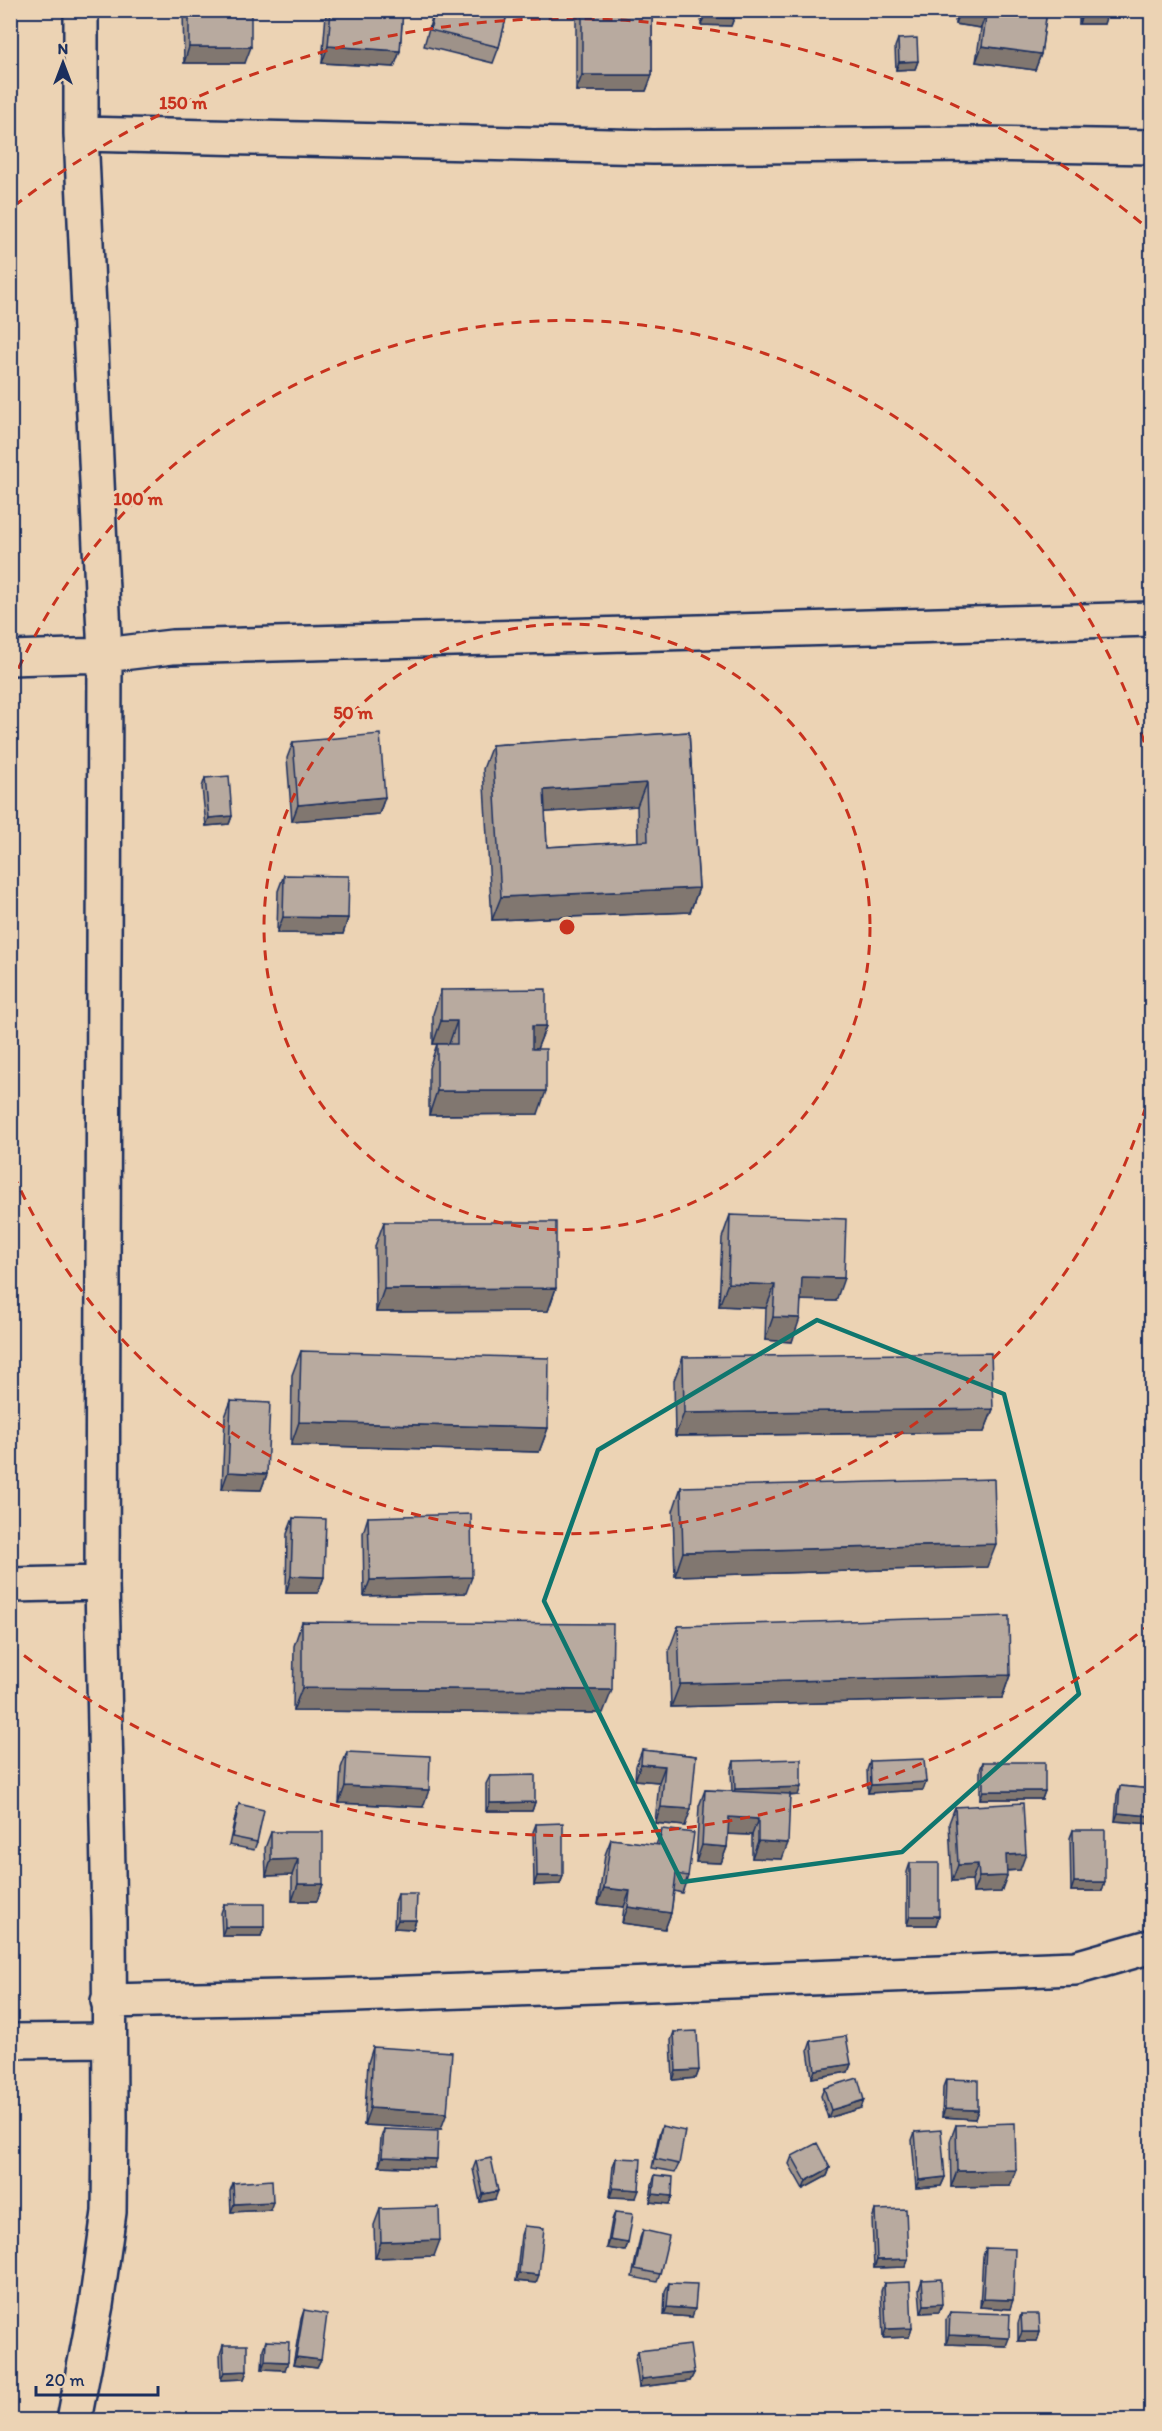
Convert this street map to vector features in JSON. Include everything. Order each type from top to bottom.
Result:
[{"type":"street","points":[[74,2421],[96,2305],[109,2212],[109,1919],[102,1583],[105,654],[81,134],[81,10]]},
{"type":"street","points":[[81,134],[653,147],[980,144],[1152,147]]},
{"type":"street","points":[[10,658],[105,654],[172,647],[1152,619]]},
{"type":"street","points":[[10,1585],[102,1583]]},
{"type":"street","points":[[108,2001],[328,1996],[1075,1968],[1152,1946]]},
{"type":"street","points":[[10,2041],[108,2040]]},
{"type":"highlighted area","points":[[817,1320],[1004,1394],[1079,1694],[902,1852],[682,1882],[544,1601],[598,1450]]},
{"type":"building","points":[[189,10],[251,10],[251,47],[189,47]]},
{"type":"building","points":[[331,10],[403,10],[400,51],[328,46]]},
{"type":"building","points":[[435,10],[508,10],[499,47],[430,30]]},
{"type":"building","points":[[582,10],[652,10],[652,75],[582,75]]},
{"type":"building","points":[[705,10],[734,10],[734,18],[704,17]]},
{"type":"building","points":[[979,10],[1047,10],[1041,54],[982,46],[987,11]]},
{"type":"building","points":[[1082,10],[1107,10],[1107,15],[1082,15]]},
{"type":"building","points":[[917,38],[918,61],[899,62],[898,39]]},
{"type":"building","points":[[689,732],[699,888],[501,897],[492,745]],"holes":[[[646,783],[648,841],[547,847],[544,790]]]},
{"type":"building","points":[[380,734],[385,797],[298,805],[293,742]]},
{"type":"building","points":[[229,776],[232,816],[209,818],[205,778]]},
{"type":"building","points":[[284,875],[349,876],[348,918],[283,917]]},
{"type":"building","points":[[546,989],[546,1026],[532,1026],[532,1049],[546,1049],[546,1091],[437,1091],[437,1044],[457,1044],[457,1021],[441,1021],[441,990]]},
{"type":"building","points":[[730,1215],[846,1219],[844,1278],[802,1277],[800,1318],[773,1317],[775,1285],[728,1283]]},
{"type":"building","points":[[384,1222],[556,1222],[556,1288],[384,1289]]},
{"type":"building","points":[[301,1351],[549,1358],[548,1428],[299,1422]]},
{"type":"building","points":[[991,1353],[993,1409],[684,1413],[683,1357]]},
{"type":"building","points":[[231,1401],[270,1403],[267,1474],[228,1472]]},
{"type":"building","points":[[994,1479],[996,1544],[683,1552],[681,1487]]},
{"type":"building","points":[[471,1514],[472,1577],[370,1580],[368,1517]]},
{"type":"building","points":[[293,1518],[326,1519],[324,1577],[291,1576]]},
{"type":"building","points":[[1009,1616],[1010,1675],[680,1684],[678,1626]]},
{"type":"building","points":[[302,1622],[613,1624],[612,1690],[302,1688]]},
{"type":"building","points":[[642,1750],[696,1756],[691,1809],[661,1807],[665,1766],[641,1764]]},
{"type":"building","points":[[347,1752],[430,1756],[429,1790],[345,1786]]},
{"type":"building","points":[[801,1759],[801,1787],[735,1789],[734,1761]]},
{"type":"building","points":[[924,1759],[926,1782],[871,1785],[870,1761]]},
{"type":"building","points":[[983,1762],[1045,1762],[1045,1791],[983,1791]]},
{"type":"building","points":[[535,1775],[535,1802],[490,1803],[490,1776]]},
{"type":"building","points":[[1120,1786],[1152,1789],[1152,1816],[1118,1813]]},
{"type":"building","points":[[705,1790],[790,1794],[788,1843],[758,1841],[758,1819],[729,1817],[727,1847],[702,1845]]},
{"type":"building","points":[[1023,1803],[1026,1854],[1006,1855],[1007,1876],[979,1877],[978,1864],[958,1865],[955,1807]]},
{"type":"building","points":[[239,1804],[264,1810],[257,1842],[232,1837]]},
{"type":"building","points":[[563,1823],[563,1876],[537,1876],[536,1824]]},
{"type":"building","points":[[662,1829],[694,1833],[688,1876],[676,1874],[671,1913],[628,1907],[630,1891],[604,1888],[611,1839],[659,1845]]},
{"type":"building","points":[[1073,1830],[1105,1830],[1105,1882],[1074,1882]]},
{"type":"building","points":[[271,1832],[323,1832],[323,1884],[298,1884],[298,1859],[271,1860]]},
{"type":"building","points":[[910,1863],[939,1863],[939,1916],[910,1916]]},
{"type":"building","points":[[398,1894],[417,1894],[416,1920],[398,1920]]},
{"type":"building","points":[[224,1904],[264,1904],[264,1927],[225,1927]]},
{"type":"building","points":[[697,2031],[699,2070],[676,2071],[674,2032]]},
{"type":"building","points":[[846,2036],[851,2064],[815,2070],[811,2041]]},
{"type":"building","points":[[373,2047],[452,2052],[447,2113],[370,2108]]},
{"type":"building","points":[[858,2078],[864,2100],[831,2110],[824,2088]]},
{"type":"building","points":[[946,2079],[978,2080],[978,2110],[945,2109]]},
{"type":"building","points":[[1015,2123],[1016,2170],[957,2171],[956,2125]]},
{"type":"building","points":[[662,2126],[685,2131],[679,2164],[655,2159]]},
{"type":"building","points":[[384,2129],[438,2131],[437,2159],[382,2157]]},
{"type":"building","points":[[941,2130],[945,2177],[919,2180],[915,2132]]},
{"type":"building","points":[[817,2143],[830,2168],[806,2181],[792,2156]]},
{"type":"building","points":[[491,2158],[498,2191],[483,2194],[476,2161]]},
{"type":"building","points":[[616,2158],[641,2159],[639,2190],[613,2188]]},
{"type":"building","points":[[655,2175],[673,2177],[672,2196],[653,2194]]},
{"type":"building","points":[[272,2180],[273,2202],[234,2204],[233,2183]]},
{"type":"building","points":[[439,2207],[440,2240],[381,2242],[380,2209]]},
{"type":"building","points":[[906,2209],[908,2259],[877,2260],[875,2210]]},
{"type":"building","points":[[615,2212],[633,2214],[628,2243],[610,2240]]},
{"type":"building","points":[[524,2226],[544,2228],[539,2275],[519,2273]]},
{"type":"building","points":[[643,2230],[669,2236],[660,2274],[635,2269]]},
{"type":"building","points":[[986,2248],[1015,2249],[1013,2300],[983,2299]]},
{"type":"building","points":[[941,2279],[942,2304],[924,2305],[922,2280]]},
{"type":"building","points":[[910,2282],[912,2328],[886,2329],[884,2283]]},
{"type":"building","points":[[669,2283],[697,2284],[695,2309],[667,2307]]},
{"type":"building","points":[[304,2310],[327,2314],[321,2360],[296,2357]]},
{"type":"building","points":[[950,2312],[1010,2314],[1009,2338],[949,2335]]},
{"type":"building","points":[[1021,2314],[1039,2314],[1040,2332],[1022,2332]]},
{"type":"building","points":[[266,2341],[289,2342],[288,2362],[265,2361]]},
{"type":"building","points":[[223,2345],[247,2345],[247,2371],[224,2372]]},
{"type":"building","points":[[690,2345],[694,2373],[642,2379],[638,2351]]}]
